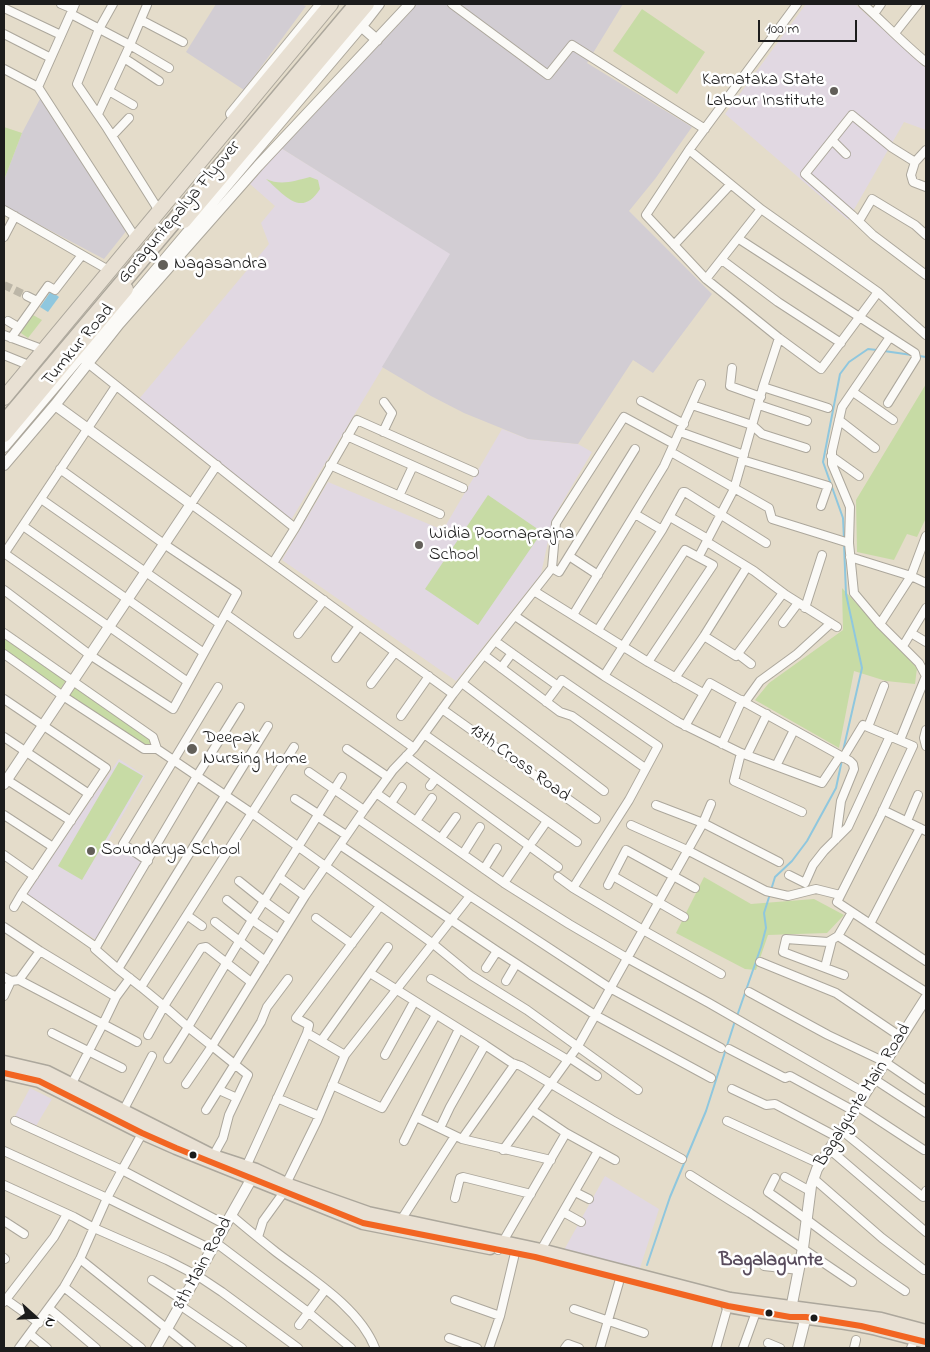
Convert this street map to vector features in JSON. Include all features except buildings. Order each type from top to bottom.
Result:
[{"type":"highway","name":"Tumkur Road","points":[[4,398],[322,4]]},
{"type":"highway","name":"Goraguntepalya Flyover","points":[[4,410],[346,4]]},
{"type":"highway","name":"Goraguntepalya Flyover","points":[[4,423],[357,4]]},
{"type":"highway","name":"Tumkur Road","points":[[4,435],[367,4]]},
{"type":"main road","points":[[4,1062],[46,1072],[69,1089],[208,1162],[249,1172]]},
{"type":"main road","points":[[4,1072],[69,1089],[122,1110],[145,1129],[213,1156],[363,1223],[500,1246],[541,1250],[621,1275]]},
{"type":"main road","points":[[285,1188],[368,1213],[500,1246],[515,1253],[621,1275],[729,1302],[791,1312]]},
{"type":"main road","points":[[729,1302],[756,1312],[791,1312],[881,1319],[921,1335]]},
{"type":"street","points":[[61,4],[73,9],[99,30],[130,45],[169,68]]},
{"type":"street","points":[[113,4],[99,30],[77,84],[156,206]]},
{"type":"street","points":[[4,391],[322,4]]},
{"type":"street","points":[[4,446],[121,311],[378,4]]},
{"type":"street","points":[[4,465],[120,324],[258,166],[410,4]]},
{"type":"street","points":[[452,4],[548,75],[572,45],[705,128]]},
{"type":"street","points":[[797,4],[689,150],[646,215],[706,279],[822,370],[878,292]]},
{"type":"street","points":[[863,4],[926,62]]},
{"type":"street","points":[[874,14],[881,4]]},
{"type":"street","points":[[895,33],[918,4]]},
{"type":"street","points":[[98,114],[147,5]]},
{"type":"street","points":[[4,8],[61,35]]},
{"type":"street","points":[[38,87],[73,9]]},
{"type":"street","points":[[141,20],[183,42]]},
{"type":"street","points":[[361,26],[377,40]]},
{"type":"street","points":[[4,34],[51,58]]},
{"type":"street","points":[[124,58],[159,81]]},
{"type":"street","points":[[4,70],[38,87],[133,234]]},
{"type":"street","points":[[109,91],[133,105]]},
{"type":"street","points":[[916,162],[891,148],[852,115],[805,174],[873,235],[926,275]]},
{"type":"street","points":[[112,136],[129,118]]},
{"type":"street","points":[[832,140],[846,154]]},
{"type":"street","points":[[689,150],[760,209],[878,292],[926,335]]},
{"type":"street","points":[[926,150],[916,162],[911,175],[913,182],[926,187]]},
{"type":"street","points":[[674,245],[730,185]]},
{"type":"street","points":[[859,221],[872,199],[915,225],[926,235]]},
{"type":"street","points":[[706,279],[760,209]]},
{"type":"street","points":[[4,210],[105,268]]},
{"type":"street","points":[[4,237],[15,216]]},
{"type":"street","points":[[739,238],[916,355],[888,403]]},
{"type":"street","points":[[39,348],[8,337],[18,327],[48,286],[55,290],[82,255]]},
{"type":"street","points":[[722,260],[778,302],[842,343]]},
{"type":"street","points":[[27,296],[37,301]]},
{"type":"street","points":[[8,321],[18,327]]},
{"type":"street","points":[[890,337],[845,402],[839,420],[832,464],[850,507],[849,543],[854,593],[880,624],[919,663],[926,676],[900,740]]},
{"type":"street","points":[[699,556],[734,489],[779,338]]},
{"type":"street","points":[[4,356],[26,364]]},
{"type":"street","points":[[80,357],[294,528]]},
{"type":"street","points":[[732,368],[730,386],[807,421]]},
{"type":"street","points":[[573,615],[635,514],[670,452],[701,384]]},
{"type":"street","points":[[116,386],[4,553],[188,682]]},
{"type":"street","points":[[763,387],[828,408]]},
{"type":"street","points":[[852,392],[893,420]]},
{"type":"street","points":[[641,401],[684,424]]},
{"type":"street","points":[[383,432],[392,413],[384,402]]},
{"type":"street","points":[[55,405],[453,694]]},
{"type":"street","points":[[692,405],[752,425],[762,434],[806,448]]},
{"type":"street","points":[[186,1084],[212,1046],[278,938],[346,835],[376,793],[414,748],[453,694],[552,568],[556,523],[624,417],[674,444]]},
{"type":"street","points":[[273,563],[357,420],[474,472]]},
{"type":"street","points":[[839,420],[875,448]]},
{"type":"street","points":[[680,432],[743,458],[828,486],[821,506]]},
{"type":"street","points":[[347,436],[463,488]]},
{"type":"street","points":[[552,568],[559,572],[635,449]]},
{"type":"street","points":[[670,452],[769,508],[772,519],[849,543]]},
{"type":"street","points":[[832,456],[859,476]]},
{"type":"street","points":[[70,821],[5,781],[217,465]]},
{"type":"street","points":[[330,465],[440,514]]},
{"type":"street","points":[[399,496],[413,466]]},
{"type":"street","points":[[4,590],[90,655],[173,709],[237,592],[164,544],[60,469]]},
{"type":"street","points":[[598,630],[670,517],[681,494],[685,492],[766,543]]},
{"type":"street","points":[[40,499],[220,624]]},
{"type":"street","points":[[635,514],[662,530]]},
{"type":"street","points":[[670,517],[747,566],[805,608],[834,625],[760,680],[744,701],[722,744]]},
{"type":"street","points":[[23,526],[204,653]]},
{"type":"street","points":[[880,624],[910,576],[926,536]]},
{"type":"street","points":[[604,676],[685,550],[713,565],[648,662]]},
{"type":"street","points":[[805,608],[822,555]]},
{"type":"street","points":[[570,556],[598,575]]},
{"type":"street","points":[[850,557],[926,583]]},
{"type":"street","points":[[675,678],[704,636],[747,566]]},
{"type":"street","points":[[534,591],[648,662],[703,693]]},
{"type":"street","points":[[738,654],[783,593]]},
{"type":"street","points":[[298,634],[324,600]]},
{"type":"street","points":[[784,623],[798,603]]},
{"type":"street","points":[[903,646],[926,608]]},
{"type":"street","points":[[226,614],[414,748]]},
{"type":"street","points":[[516,616],[604,676],[685,726],[744,754],[822,783],[863,725],[914,746],[926,746],[924,738],[926,730]]},
{"type":"street","points":[[336,658],[359,626]]},
{"type":"street","points":[[4,633],[153,737],[157,750]]},
{"type":"street","points":[[911,633],[926,642]]},
{"type":"street","points":[[704,636],[736,656],[738,654],[751,664]]},
{"type":"street","points":[[495,641],[558,686]]},
{"type":"street","points":[[371,684],[396,652]]},
{"type":"street","points":[[501,668],[512,653]]},
{"type":"street","points":[[4,654],[63,696],[144,749],[157,750],[174,760],[253,814],[432,943],[471,975],[527,1010],[638,1090]]},
{"type":"street","points":[[484,656],[560,712],[572,716],[645,768]]},
{"type":"street","points":[[401,716],[430,676]]},
{"type":"street","points":[[546,702],[562,680],[658,746],[629,800],[573,888]]},
{"type":"street","points":[[462,683],[604,791]]},
{"type":"street","points":[[685,726],[710,683],[850,761],[854,769],[841,801],[836,839]]},
{"type":"street","points":[[868,727],[884,686]]},
{"type":"street","points":[[148,861],[123,844],[218,687]]},
{"type":"street","points":[[4,699],[106,768],[14,907]]},
{"type":"street","points":[[96,947],[240,707]]},
{"type":"street","name":"13th Cross Road","points":[[442,709],[596,820]]},
{"type":"street","points":[[766,714],[744,754],[734,781],[802,812]]},
{"type":"street","points":[[118,969],[268,726]]},
{"type":"street","points":[[776,766],[794,730]]},
{"type":"street","points":[[424,734],[577,842]]},
{"type":"street","points":[[788,875],[805,882],[813,866],[824,851],[848,827],[890,736]]},
{"type":"street","points":[[4,737],[89,794]]},
{"type":"street","points":[[914,746],[837,902],[926,960]]},
{"type":"street","points":[[141,987],[294,747]]},
{"type":"street","points":[[347,749],[388,778]]},
{"type":"street","points":[[406,756],[531,844],[558,867]]},
{"type":"street","points":[[309,772],[364,810]]},
{"type":"street","points":[[168,1058],[342,776]]},
{"type":"street","points":[[430,786],[436,778]]},
{"type":"street","points":[[391,803],[402,787]]},
{"type":"street","points":[[376,793],[484,869],[627,958],[865,1092]]},
{"type":"street","points":[[907,821],[918,795]]},
{"type":"street","points":[[416,821],[432,798]]},
{"type":"street","points":[[295,799],[346,835]]},
{"type":"street","points":[[503,1150],[578,1046],[703,823],[711,804]]},
{"type":"street","points":[[656,805],[703,823],[779,862]]},
{"type":"street","points":[[870,924],[923,829],[883,810]]},
{"type":"street","points":[[4,815],[53,847]]},
{"type":"street","points":[[441,838],[456,816]]},
{"type":"street","points":[[358,819],[470,896],[610,988],[725,1049],[785,1078],[790,1076],[855,1108],[924,1150]]},
{"type":"street","points":[[504,882],[547,821]]},
{"type":"street","points":[[631,825],[687,850],[766,891],[788,896],[816,889],[840,895]]},
{"type":"street","points":[[463,854],[480,827]]},
{"type":"street","points":[[340,845],[595,1015],[711,1078]]},
{"type":"street","points":[[484,869],[497,848]]},
{"type":"street","points":[[608,885],[626,850],[695,888]]},
{"type":"street","points":[[4,856],[34,876]]},
{"type":"street","points":[[613,876],[684,917]]},
{"type":"street","points":[[279,877],[305,896]]},
{"type":"street","points":[[558,877],[643,930],[721,974]]},
{"type":"street","points":[[239,881],[290,920]]},
{"type":"street","points":[[21,895],[96,947],[95,949],[118,969],[248,1075],[229,1115],[223,1138],[213,1156]]},
{"type":"street","points":[[258,1237],[263,1221],[285,1188],[345,1055],[470,896]]},
{"type":"street","points":[[227,900],[278,938]]},
{"type":"street","points":[[249,1172],[277,1098],[308,1033],[309,1024],[296,1018],[380,906]]},
{"type":"street","points":[[825,967],[835,938],[852,912]]},
{"type":"street","points":[[188,916],[202,926]]},
{"type":"street","points":[[316,918],[352,944]]},
{"type":"street","points":[[215,922],[265,961]]},
{"type":"street","points":[[4,927],[116,997]]},
{"type":"street","points":[[835,938],[828,942],[786,939],[783,952],[844,974]]},
{"type":"street","points":[[835,938],[926,992]]},
{"type":"street","points":[[148,1035],[201,948],[206,947],[252,982]]},
{"type":"street","points":[[321,1041],[388,948]]},
{"type":"street","points":[[19,980],[40,951]]},
{"type":"street","points":[[486,968],[497,951]]},
{"type":"street","points":[[760,962],[836,993],[901,1037]]},
{"type":"street","points":[[506,981],[516,964]]},
{"type":"street","points":[[370,973],[515,1064],[682,1159]]},
{"type":"street","points":[[69,1089],[116,997],[130,978]]},
{"type":"street","points":[[4,996],[7,979],[19,980],[137,1042]]},
{"type":"street","points":[[206,1110],[262,1022],[267,1007],[288,979]]},
{"type":"street","points":[[431,979],[597,1076]]},
{"type":"street","points":[[750,992],[828,1035],[885,1062],[926,1090]]},
{"type":"street","name":"Bagalgunte Main Road","points":[[791,1312],[813,1178],[829,1149],[926,998]]},
{"type":"street","points":[[385,1055],[414,1002]]},
{"type":"street","points":[[332,1085],[382,1108],[436,1016]]},
{"type":"street","points":[[404,1141],[459,1029]]},
{"type":"street","points":[[52,1032],[122,1068]]},
{"type":"street","points":[[308,1033],[345,1055]]},
{"type":"street","points":[[440,1128],[485,1045]]},
{"type":"street","points":[[122,1110],[152,1056]]},
{"type":"street","points":[[401,1220],[458,1138],[515,1064]]},
{"type":"street","points":[[874,1079],[926,1113]]},
{"type":"street","points":[[732,1089],[766,1105],[775,1104],[839,1134],[925,1196]]},
{"type":"street","points":[[220,1090],[237,1098]]},
{"type":"street","points":[[277,1098],[319,1116]]},
{"type":"street","points":[[532,1110],[566,1133],[615,1160]]},
{"type":"street","points":[[416,1117],[458,1138],[551,1160]]},
{"type":"street","points":[[727,1120],[820,1164]]},
{"type":"street","points":[[15,1121],[122,1170],[226,1225]]},
{"type":"street","points":[[19,1348],[50,1309],[64,1287],[80,1259],[107,1198],[145,1129]]},
{"type":"street","points":[[500,1246],[566,1133]]},
{"type":"street","points":[[829,1149],[926,1232]]},
{"type":"street","points":[[4,1150],[213,1246],[308,1312],[351,1348]]},
{"type":"street","points":[[541,1250],[598,1152]]},
{"type":"street","name":"8th Main Road","points":[[156,1348],[231,1216],[249,1172]]},
{"type":"street","points":[[690,1175],[852,1282]]},
{"type":"street","points":[[785,1176],[810,1191]]},
{"type":"street","points":[[456,1198],[460,1178],[463,1177],[531,1194]]},
{"type":"street","points":[[775,1178],[768,1192],[806,1218],[869,1268],[904,1291]]},
{"type":"street","points":[[813,1178],[882,1238],[924,1270]]},
{"type":"street","points":[[4,1185],[198,1276],[298,1348]]},
{"type":"street","points":[[575,1192],[590,1199]]},
{"type":"street","points":[[563,1212],[581,1222]]},
{"type":"street","points":[[39,1323],[4,1300],[54,1237],[67,1214]]},
{"type":"street","points":[[231,1216],[302,1269],[360,1322],[371,1338],[375,1348]]},
{"type":"street","points":[[4,1221],[24,1234]]},
{"type":"street","points":[[489,1348],[500,1316],[515,1253]]},
{"type":"street","points":[[80,1259],[190,1348]]},
{"type":"street","points":[[764,1266],[798,1270]]},
{"type":"street","points":[[600,1348],[621,1275]]},
{"type":"street","points":[[152,1280],[242,1348]]},
{"type":"street","points":[[64,1287],[141,1348]]},
{"type":"street","points":[[299,1325],[325,1290]]},
{"type":"street","points":[[455,1300],[500,1316]]},
{"type":"street","points":[[716,1348],[729,1302]]},
{"type":"street","points":[[50,1309],[96,1348]]},
{"type":"street","points":[[574,1309],[644,1333]]},
{"type":"street","points":[[743,1348],[756,1312]]},
{"type":"street","points":[[798,1348],[807,1313]]},
{"type":"street","points":[[30,1334],[47,1348]]},
{"type":"street","points":[[449,1338],[477,1348]]},
{"type":"street","points":[[854,1348],[856,1340]]},
{"type":"street","points":[[768,1343],[780,1348]]},
{"type":"street","points":[[565,1348],[568,1344],[579,1348]]},
{"type":"shaded area","points":[[216,4],[300,4],[306,6],[244,90],[186,52]]},
{"type":"shaded area","points":[[407,4],[623,4],[587,63],[692,127],[655,179],[629,211],[712,294],[653,373],[633,360],[578,444],[528,439],[464,413],[382,367],[450,254],[281,148]]},
{"type":"shaded area","name":"Karnataka State Labour Institute","points":[[806,4],[855,4],[926,68],[926,130],[904,122],[848,220],[725,114]]},
{"type":"shaded area","points":[[41,97],[127,230],[104,259],[4,206],[4,180],[22,133]]},
{"type":"shaded area","points":[[281,148],[451,254],[291,520],[139,399],[269,244],[261,223],[275,206],[250,184]]},
{"type":"shaded area","name":"Widia Poornaprajna School","points":[[502,429],[528,439],[578,444],[592,452],[553,518],[541,574],[456,681],[282,560],[328,482],[443,530]]},
{"type":"shaded area","name":"Soundarya School","points":[[119,759],[145,776],[108,841],[144,861],[96,940],[26,894]]},
{"type":"shaded area","points":[[30,1088],[52,1099],[36,1126],[14,1118]]},
{"type":"shaded area","points":[[605,1176],[659,1209],[640,1268],[564,1250]]},
{"type":"green space","points":[[642,9],[705,52],[677,94],[613,51]]},
{"type":"green space","points":[[4,127],[22,133],[4,180]]},
{"type":"green space","points":[[310,177],[318,180],[320,189],[313,198],[299,203],[286,197],[266,179],[282,182]]},
{"type":"green space","points":[[33,315],[42,320],[28,338],[18,331]]},
{"type":"green space","points":[[926,384],[926,518],[917,537],[907,534],[894,560],[857,552],[856,500]]},
{"type":"green space","points":[[488,495],[542,532],[478,625],[425,589]]},
{"type":"green space","points":[[842,588],[917,668],[915,684],[886,681],[854,671],[839,748],[755,700],[769,683],[843,630]]},
{"type":"green space","points":[[4,634],[67,679],[59,691],[4,651]]},
{"type":"green space","points":[[74,685],[149,738],[152,747],[143,746],[67,696]]},
{"type":"green space","points":[[119,762],[143,776],[82,880],[58,866]]},
{"type":"green space","points":[[704,877],[751,904],[814,899],[844,915],[827,933],[768,935],[756,970],[745,969],[676,933]]},
{"type":"water","points":[[51,291],[59,297],[48,312],[40,307]]},
{"type":"waterway","points":[[844,539],[843,518],[823,462],[840,374],[849,362],[868,349],[877,350]]},
{"type":"waterway","points":[[884,351],[912,355]]},
{"type":"waterway","points":[[919,356],[926,357]]},
{"type":"waterway","points":[[843,751],[862,668],[846,594],[844,544]]},
{"type":"waterway","points":[[771,890],[775,877],[792,861],[807,841],[836,788],[842,760]]},
{"type":"waterway","points":[[737,1016],[761,947],[766,928],[764,913],[770,894]]},
{"type":"waterway","points":[[647,1265],[670,1197],[706,1111],[735,1021]]},
{"type":"tunnel","points":[[4,285],[27,296]]},
{"type":"transit line","points":[[4,1073],[39,1081],[176,1148],[363,1223],[535,1257],[728,1306],[790,1317],[806,1317],[861,1326],[926,1342]]},
{"type":"place","name":"Karnataka State Labour Institute","points":[[834,91]]},
{"type":"place","name":"Nagasandra","points":[[163,265]]},
{"type":"place","name":"Widia Poornaprajna School","points":[[419,545]]},
{"type":"place","name":"Deepak Nursing Home","points":[[192,749]]},
{"type":"place","name":"Soundarya School","points":[[91,851]]},
{"type":"district","name":"Bagalagunte","points":[[771,1262]]}]
